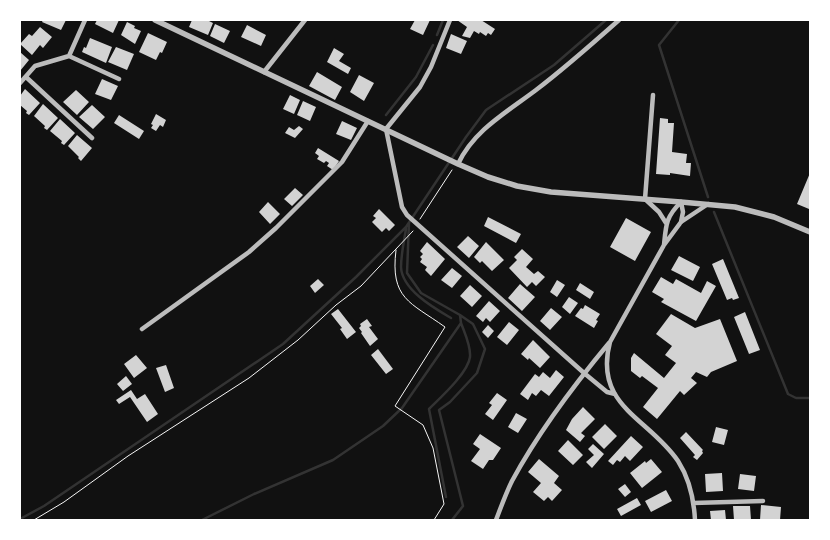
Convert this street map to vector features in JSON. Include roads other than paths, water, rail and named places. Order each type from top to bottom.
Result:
[{"type":"street","points":[[69,56],[85,20]]},
{"type":"street","points":[[155,20],[458,164],[502,182],[528,188],[735,208],[774,217],[810,232]]},
{"type":"street","points":[[264,72],[305,20]]},
{"type":"street","points":[[386,129],[420,87],[431,67],[450,20]]},
{"type":"street","points":[[458,164],[463,154],[486,127],[542,86],[619,20]]},
{"type":"street","points":[[20,83],[35,66],[69,56],[119,79]]},
{"type":"street","points":[[26,77],[92,138]]},
{"type":"street","points":[[645,199],[653,96]]},
{"type":"street","points":[[142,329],[249,252],[276,228],[342,162],[368,121]]},
{"type":"street","points":[[386,129],[401,204],[407,214],[584,373],[607,392],[614,394]]},
{"type":"street","points":[[645,199],[659,212],[666,223]]},
{"type":"street","points":[[681,202],[683,212],[681,222]]},
{"type":"street","points":[[664,245],[666,223],[671,212],[681,202]]},
{"type":"street","points":[[496,520],[520,468],[584,373],[610,342],[664,245],[681,222],[708,204]]},
{"type":"street","points":[[610,342],[606,360],[614,394],[624,408],[661,441],[678,462],[693,503],[695,520]]},
{"type":"street","points":[[693,503],[763,501]]},
{"type":"waterway","points":[[437,35],[443,20]]},
{"type":"waterway","points":[[20,519],[44,506],[283,344],[356,277],[406,227],[486,110],[554,65],[606,20]]},
{"type":"waterway","points":[[679,20],[659,45],[708,197]]},
{"type":"waterway","points":[[386,115],[416,77],[433,45]]},
{"type":"waterway","points":[[714,212],[788,394],[796,398],[810,398]]},
{"type":"waterway","points":[[202,520],[254,494],[333,460],[383,426],[402,408],[461,323],[460,315],[421,293],[407,273],[409,223]]},
{"type":"waterway","points":[[406,229],[401,267],[407,283],[420,297],[451,318]]},
{"type":"waterway","points":[[452,520],[463,506],[439,410],[450,402],[477,373],[485,349],[473,324],[460,315]]},
{"type":"waterway","points":[[446,497],[429,409],[453,385],[468,363],[470,349],[461,323]]}]
